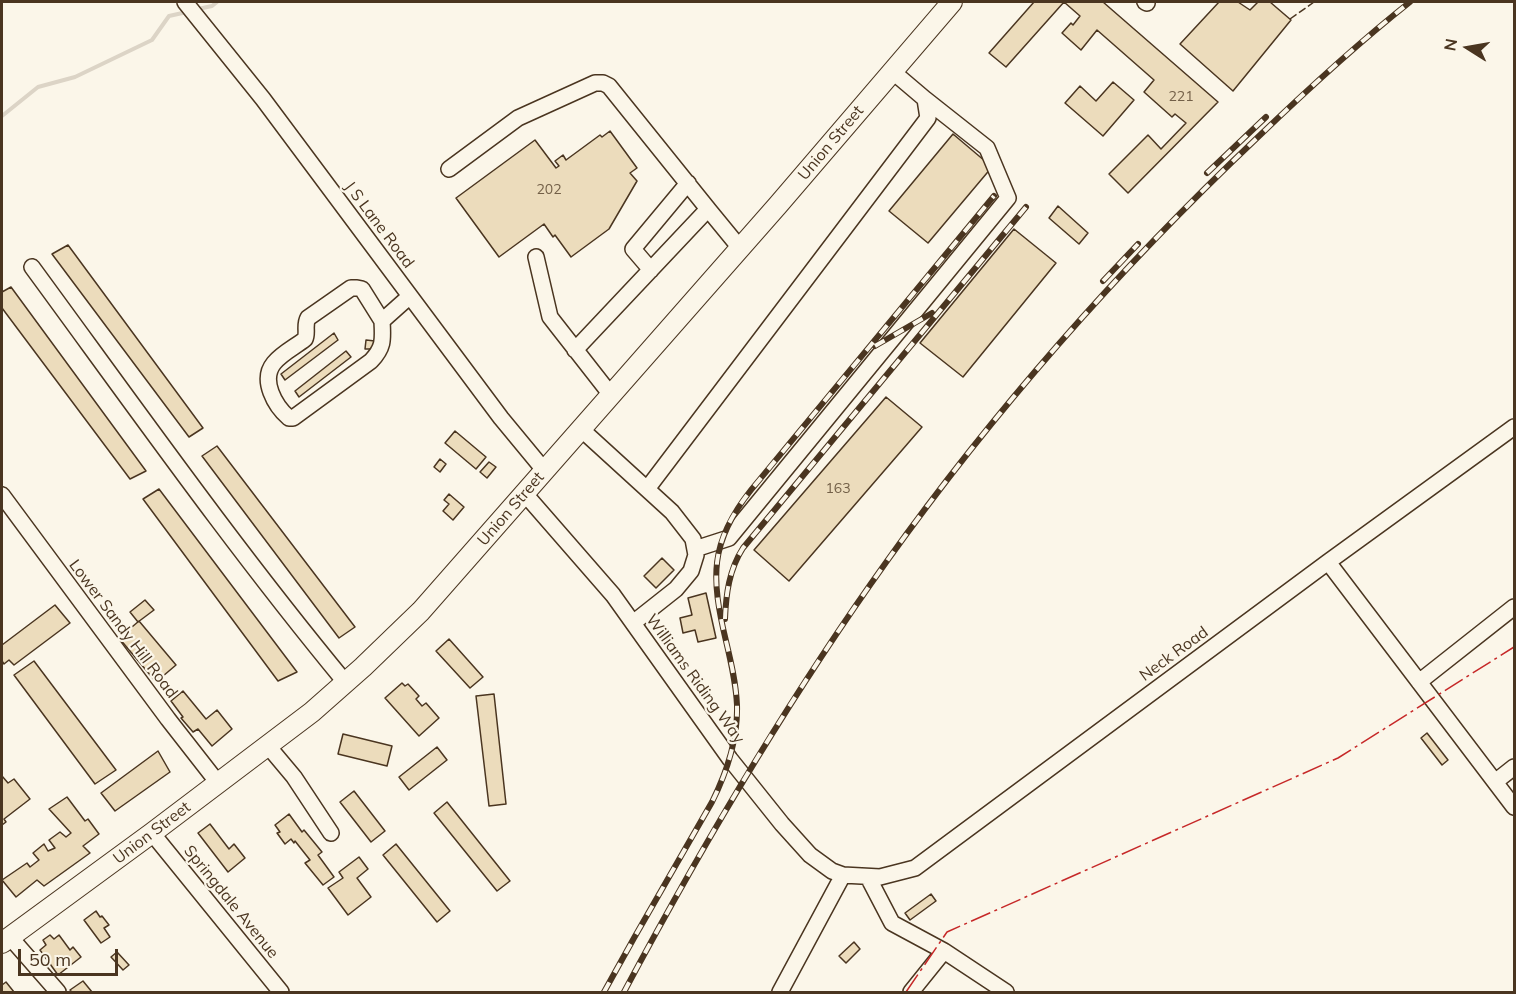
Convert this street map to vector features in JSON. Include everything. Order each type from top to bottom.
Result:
[{"type":"main road","name":"Union Street","points":[[6,940],[312,712],[421,611],[778,205],[952,2]]},
{"type":"street","name":"J S Lane Road","points":[[185,2],[263,99],[501,418],[544,470]]},
{"type":"street","points":[[695,549],[729,538],[1008,198],[987,148],[892,70]]},
{"type":"street","points":[[449,169],[518,118],[595,83],[603,83],[609,86],[740,248]]},
{"type":"street","points":[[647,489],[928,118],[925,99]]},
{"type":"street","points":[[651,270],[633,249],[688,183]]},
{"type":"street","points":[[575,350],[708,209]]},
{"type":"street","points":[[536,257],[550,317],[611,395]]},
{"type":"street","points":[[32,267],[199,494],[306,635],[345,682]]},
{"type":"street","points":[[351,288],[357,288],[362,289],[382,321],[383,344],[371,361],[293,418],[286,416],[270,391],[268,372],[278,358],[305,339],[305,322],[308,318],[351,288]]},
{"type":"street","points":[[382,321],[410,296]]},
{"type":"street","name":"Neck Road","points":[[843,875],[880,877],[915,868],[1328,562],[1515,427]]},
{"type":"street","points":[[581,429],[672,512],[693,539],[696,555],[691,571],[676,589],[633,623]]},
{"type":"street","name":"Williams Riding Way","points":[[525,494],[613,595],[730,759],[782,824],[810,855],[832,871],[843,875]]},
{"type":"street","name":"Lower Sandy Hill Road","points":[[2,495],[218,783]]},
{"type":"street","points":[[1328,562],[1515,807]]},
{"type":"street","points":[[1419,682],[1515,606]]},
{"type":"street","points":[[268,746],[294,777],[331,833]]},
{"type":"street","points":[[1495,782],[1515,767]]},
{"type":"street","name":"Springdale Avenue","points":[[152,833],[281,993]]},
{"type":"street","points":[[780,993],[843,875]]},
{"type":"street","points":[[868,877],[892,923],[944,951],[1006,993]]},
{"type":"street","points":[[6,940],[58,993]]},
{"type":"street","points":[[911,993],[944,951]]},
{"type":"building","points":[[1034,2],[1064,2],[1006,67],[989,53]]},
{"type":"building","points":[[1064,2],[1103,2],[1218,102],[1128,193],[1109,174],[1148,135],[1161,149],[1186,123],[1175,114],[1172,117],[1144,92],[1154,80],[1097,30],[1081,50],[1062,33],[1080,16]]},
{"type":"building","points":[[1219,2],[1238,2],[1250,10],[1258,2],[1270,2],[1291,20],[1233,91],[1180,44]]},
{"type":"building","points":[[1113,82],[1134,100],[1103,136],[1065,103],[1080,86],[1096,101]]},
{"type":"building","points":[[610,131],[637,168],[630,173],[637,181],[609,229],[571,257],[544,224],[499,257],[456,198],[535,140],[556,168],[559,166],[555,161],[563,155],[566,160],[600,135],[602,137]]},
{"type":"building","points":[[953,134],[992,167],[928,243],[889,211]]},
{"type":"building","points":[[1058,206],[1088,233],[1079,244],[1049,218]]},
{"type":"building","points":[[1014,229],[1056,263],[963,377],[920,343]]},
{"type":"building","points":[[68,245],[203,428],[189,437],[52,254]]},
{"type":"building","points":[[11,287],[146,471],[130,479],[2,308],[2,292]]},
{"type":"building","points":[[334,333],[338,340],[285,380],[281,374]]},
{"type":"building","points":[[366,340],[375,341],[375,349],[365,349]]},
{"type":"building","points":[[346,351],[351,357],[299,397],[295,391]]},
{"type":"building","points":[[886,397],[922,427],[789,581],[754,550]]},
{"type":"building","points":[[455,431],[486,457],[476,469],[445,443]]},
{"type":"building","points":[[217,446],[355,627],[339,638],[202,456]]},
{"type":"building","points":[[440,459],[446,464],[440,472],[434,467]]},
{"type":"building","points":[[489,462],[496,467],[487,478],[480,472]]},
{"type":"building","points":[[159,489],[297,672],[278,681],[143,499]]},
{"type":"building","points":[[449,494],[464,507],[453,520],[443,511],[449,504],[444,500]]},
{"type":"building","points":[[662,558],[674,570],[656,588],[644,576]]},
{"type":"building","points":[[706,593],[716,638],[698,642],[695,630],[683,633],[680,618],[692,615],[688,598]]},
{"type":"building","points":[[145,600],[154,610],[138,622],[130,612]]},
{"type":"building","points":[[55,605],[70,623],[14,665],[9,660],[4,664],[2,645]]},
{"type":"building","points":[[139,621],[176,665],[156,682],[119,638]]},
{"type":"building","points":[[449,639],[483,677],[470,688],[436,651]]},
{"type":"building","points":[[34,661],[116,770],[95,784],[14,675]]},
{"type":"building","points":[[402,683],[405,686],[408,684],[419,696],[416,699],[422,706],[426,703],[439,718],[419,736],[385,698]]},
{"type":"building","points":[[183,691],[206,719],[217,710],[232,729],[212,746],[198,729],[193,732],[171,701]]},
{"type":"building","points":[[494,694],[506,804],[489,806],[476,696]]},
{"type":"building","points":[[1427,733],[1448,760],[1442,765],[1421,738]]},
{"type":"building","points":[[343,734],[392,746],[387,766],[338,754]]},
{"type":"building","points":[[437,747],[447,760],[409,790],[399,777]]},
{"type":"building","points":[[158,751],[170,772],[115,811],[101,793]]},
{"type":"building","points":[[2,776],[8,783],[14,779],[30,799],[4,819],[6,822],[2,825]]},
{"type":"building","points":[[354,791],[385,831],[371,842],[340,802]]},
{"type":"building","points":[[67,797],[85,821],[88,819],[99,834],[83,846],[90,853],[44,886],[37,880],[16,897],[2,880],[27,863],[30,867],[39,860],[33,853],[44,844],[48,851],[55,848],[49,840],[60,832],[66,837],[71,833],[49,809]]},
{"type":"building","points":[[447,802],[510,881],[497,891],[434,813]]},
{"type":"building","points":[[289,814],[302,832],[304,830],[322,852],[318,855],[334,877],[323,885],[305,863],[310,860],[295,841],[294,843],[291,839],[285,844],[277,833],[280,832],[275,825]]},
{"type":"building","points":[[210,824],[229,849],[234,844],[245,858],[228,872],[198,833]]},
{"type":"building","points":[[396,844],[450,911],[437,922],[383,855]]},
{"type":"building","points":[[359,857],[368,869],[357,878],[371,897],[348,915],[328,888],[343,878],[339,872]]},
{"type":"building","points":[[931,894],[936,901],[910,920],[905,913]]},
{"type":"building","points":[[96,911],[109,925],[104,928],[110,937],[101,943],[84,920]]},
{"type":"building","points":[[50,935],[54,939],[59,935],[70,950],[73,947],[81,957],[58,975],[40,950],[46,945],[43,940]]},
{"type":"building","points":[[854,942],[860,949],[846,963],[839,956]]},
{"type":"building","points":[[117,952],[129,965],[123,970],[111,957]]},
{"type":"building","points":[[83,981],[92,992],[72,992],[70,990]]},
{"type":"building","points":[[6,982],[14,992],[2,992],[2,985]]},
{"type":"waterway","points":[[198,9],[212,6],[217,2]]},
{"type":"waterway","points":[[2,116],[38,87],[75,77],[152,40],[169,16],[187,12]]},
{"type":"railway","points":[[624,992],[748,772],[816,665],[887,561],[972,448],[1062,340],[1157,237],[1294,103],[1410,2]]},
{"type":"railway","points":[[1207,173],[1266,117]]},
{"type":"railway","points":[[604,992],[712,802],[731,755],[736,730],[736,697],[716,580],[717,562],[727,527],[751,490],[994,196]]},
{"type":"railway","points":[[725,619],[729,582],[734,565],[743,548],[1026,207]]},
{"type":"railway","points":[[1103,281],[1138,244]]},
{"type":"railway","points":[[875,346],[932,313]]},
{"type":"fence","points":[[1290,19],[1314,2]]},
{"type":"power","points":[[906,992],[947,932],[1338,758],[1514,647]]}]
